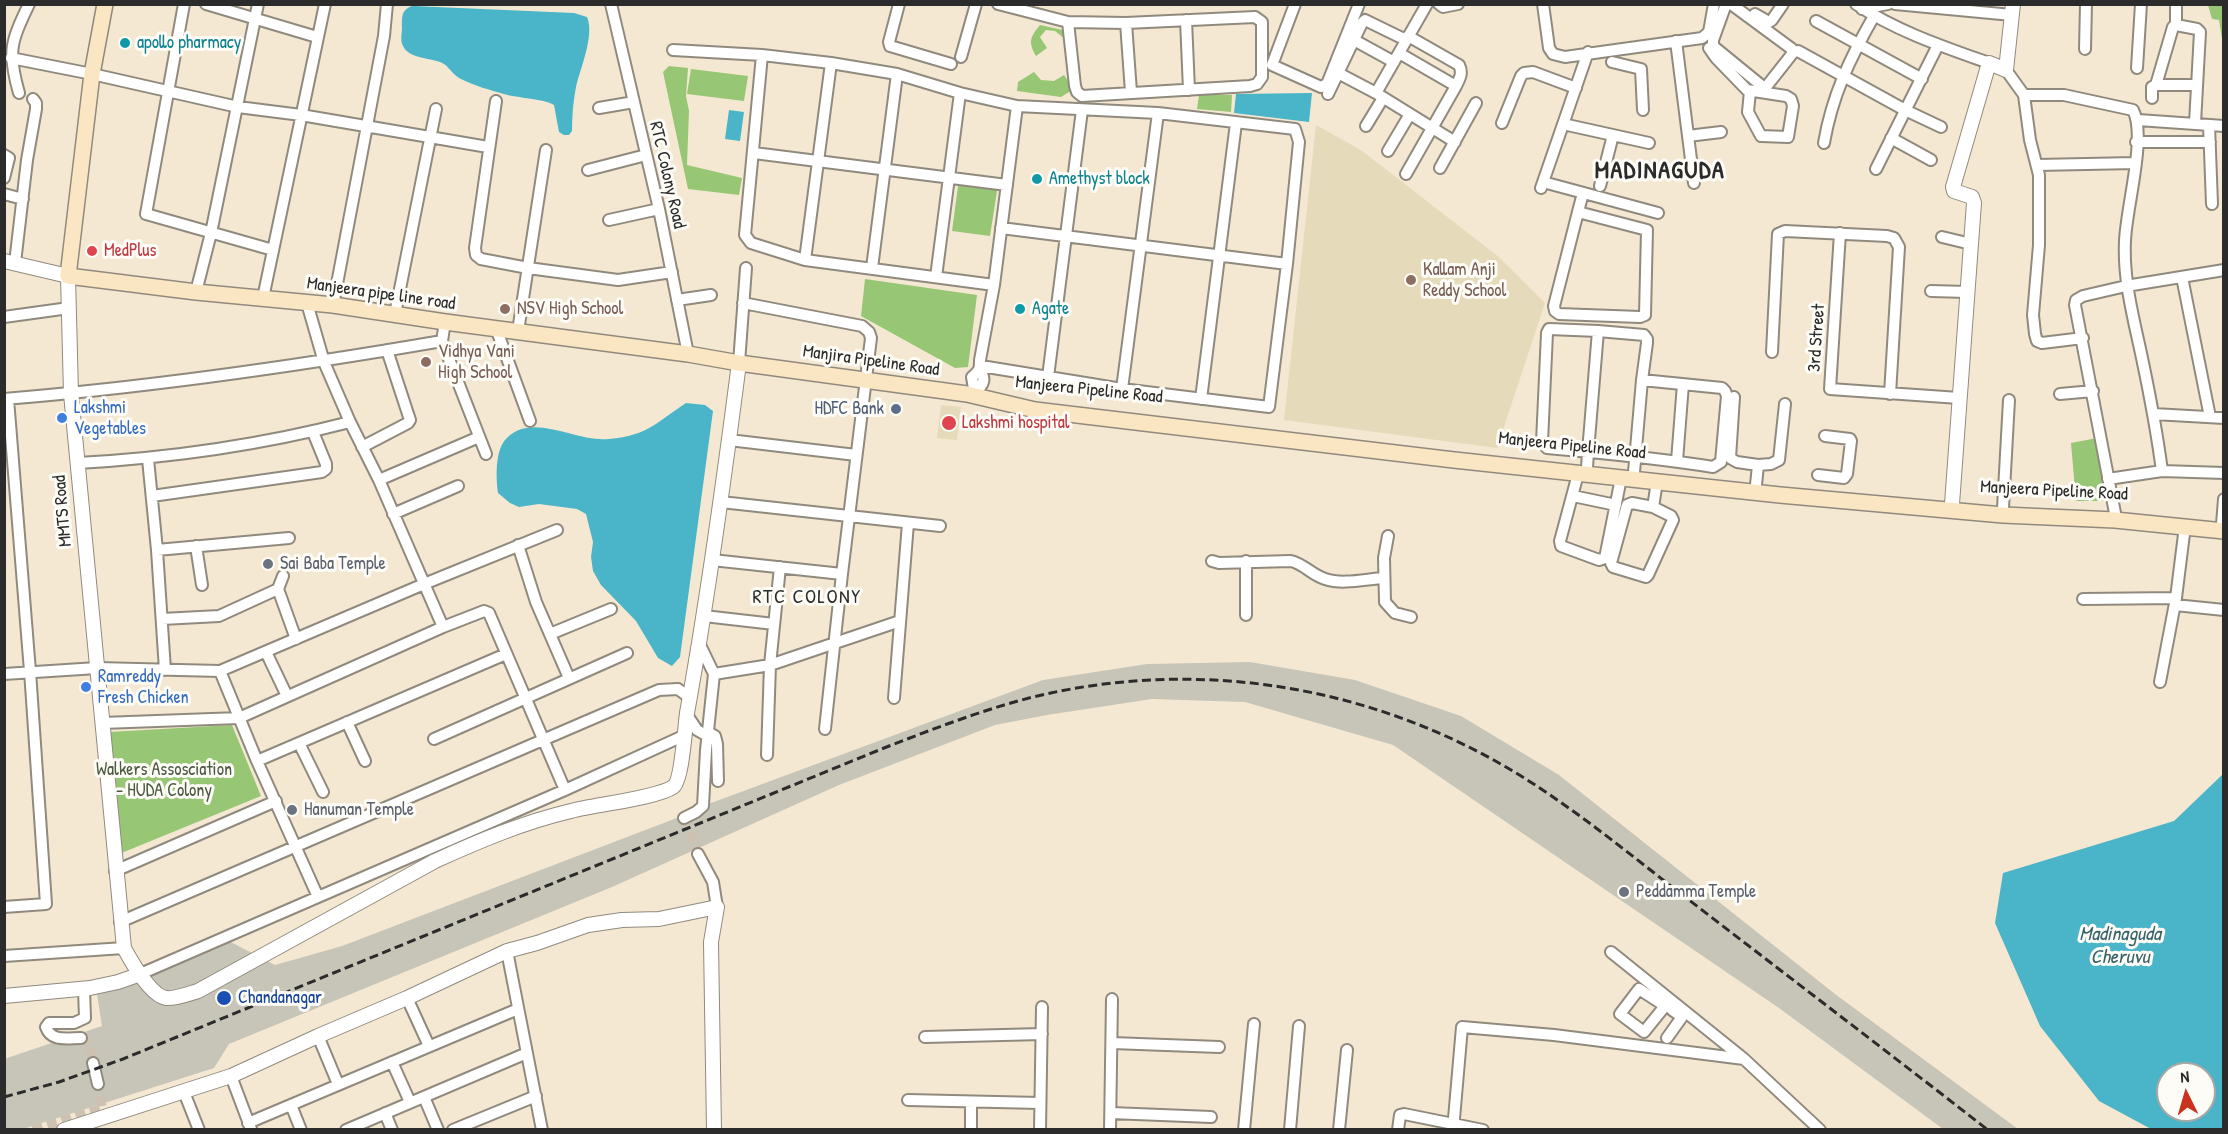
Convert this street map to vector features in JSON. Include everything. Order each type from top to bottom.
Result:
[{"type":"main road","name":"MMTS Road","points":[[68,276],[92,74],[105,4]]},
{"type":"main road","name":"Manjeera pipe line road","points":[[68,276],[196,292],[333,305],[688,354]]},
{"type":"main road","name":"Manjira Pipeline Road","points":[[688,354],[739,363],[976,393],[998,400]]},
{"type":"main road","name":"Manjeera Pipeline Road","points":[[998,400],[1035,400],[1216,424],[1584,464],[1657,482],[1781,491],[1972,513],[2185,526],[2223,526]]},
{"type":"main road","name":"Manjeera Pipeline Road","points":[[1628,475],[1756,485],[1781,491],[1839,485],[1952,504],[2115,513],[2223,526]]},
{"type":"street","points":[[4,83],[18,88],[11,58],[15,34],[29,4]]},
{"type":"street","points":[[184,4],[146,214],[273,250]]},
{"type":"street","points":[[206,4],[317,37]]},
{"type":"street","points":[[196,292],[212,233],[258,4]]},
{"type":"street","points":[[263,298],[325,4]]},
{"type":"street","points":[[333,305],[384,36],[387,4]]},
{"type":"street","name":"RTC Colony Road","points":[[611,4],[659,209],[688,354]]},
{"type":"street","points":[[899,4],[889,42],[890,46],[951,64]]},
{"type":"street","points":[[961,57],[976,4]]},
{"type":"street","points":[[998,4],[1068,22],[1126,23],[1255,17],[1262,22],[1262,77],[1257,84],[1082,96],[1077,92],[1068,22]]},
{"type":"street","points":[[1295,4],[1272,64],[1321,87],[1327,84],[1359,4]]},
{"type":"street","points":[[1366,126],[1397,57],[1427,4]]},
{"type":"street","points":[[1439,4],[1443,7],[1458,4]]},
{"type":"street","points":[[1543,4],[1549,48],[1553,54],[1565,57],[1702,38],[1709,32],[1714,4]]},
{"type":"street","points":[[1726,4],[1713,46],[1762,86],[1768,86],[1792,54],[1792,49],[1731,4]]},
{"type":"street","points":[[1742,4],[1769,22],[1782,4]]},
{"type":"street","points":[[1859,7],[1888,4]]},
{"type":"street","points":[[1895,4],[2013,10],[2006,69]]},
{"type":"street","points":[[2085,49],[2086,4]]},
{"type":"street","points":[[2137,68],[2141,4]]},
{"type":"street","points":[[2152,98],[2152,87],[2156,85],[2173,27],[2176,25],[2176,4]]},
{"type":"street","points":[[1859,7],[1938,45],[2006,69],[2024,95],[2040,188],[2039,245],[2034,290],[2035,334],[2037,341],[2042,343],[2082,338]]},
{"type":"street","points":[[1824,143],[1832,105],[1858,44],[1874,16]]},
{"type":"street","points":[[1186,20],[1189,90]]},
{"type":"street","points":[[1328,94],[1365,20],[1407,38],[1459,65],[1462,70],[1461,76],[1406,174]]},
{"type":"street","points":[[1816,21],[1922,79]]},
{"type":"street","points":[[1126,23],[1131,92]]},
{"type":"street","points":[[2176,25],[2197,29],[2200,32],[2195,123]]},
{"type":"street","points":[[1702,38],[1716,58],[1747,90],[1786,96],[1791,99],[1793,106],[1788,137],[1761,136],[1748,112],[1750,91]]},
{"type":"street","points":[[1354,40],[1397,57],[1456,86]]},
{"type":"street","points":[[1676,41],[1694,183]]},
{"type":"street","points":[[1876,169],[1938,45]]},
{"type":"street","points":[[1623,48],[1617,63],[1638,67],[1641,71],[1643,110]]},
{"type":"street","points":[[673,50],[762,55],[831,63],[897,74],[960,93],[1017,106],[1158,113],[1295,129],[1298,135],[1287,264],[1269,407],[1122,389],[980,368]]},
{"type":"street","points":[[1798,51],[1905,110],[1941,127]]},
{"type":"street","points":[[1588,52],[1542,185],[1658,213]]},
{"type":"street","points":[[762,55],[745,235],[751,243],[805,260],[994,285]]},
{"type":"street","points":[[11,58],[238,107],[301,115],[488,147]]},
{"type":"street","points":[[805,260],[831,63]]},
{"type":"street","points":[[1952,504],[1974,203],[1972,198],[1954,191],[1953,187],[1989,63]]},
{"type":"street","points":[[1502,123],[1524,73],[1533,72],[1576,88]]},
{"type":"street","points":[[1338,73],[1455,142]]},
{"type":"street","points":[[872,268],[897,74]]},
{"type":"street","points":[[2156,85],[2197,85]]},
{"type":"street","points":[[936,277],[960,93]]},
{"type":"street","points":[[2024,95],[2064,94],[2133,110],[2138,120],[2125,241],[2126,286],[2154,414],[2162,471]]},
{"type":"street","points":[[33,99],[36,109],[23,199],[10,262],[68,276]]},
{"type":"street","points":[[496,101],[488,147],[476,255],[481,259],[528,268],[626,280],[672,272]]},
{"type":"street","points":[[599,108],[634,102]]},
{"type":"street","points":[[1440,168],[1476,103]]},
{"type":"street","points":[[976,393],[972,384],[972,376],[980,368],[994,285],[1017,106]]},
{"type":"street","points":[[395,314],[436,109]]},
{"type":"street","points":[[1048,377],[1082,110]]},
{"type":"street","points":[[1122,389],[1158,113]]},
{"type":"street","points":[[1388,151],[1410,114]]},
{"type":"street","points":[[2138,120],[2223,126]]},
{"type":"street","points":[[1201,399],[1236,123]]},
{"type":"street","points":[[1563,124],[1649,143]]},
{"type":"street","points":[[2209,125],[2212,204]]},
{"type":"street","points":[[1688,136],[1721,132]]},
{"type":"street","points":[[1600,186],[1613,135]]},
{"type":"street","points":[[1892,138],[1931,160]]},
{"type":"street","points":[[2136,142],[2210,142]]},
{"type":"street","points":[[519,331],[546,150]]},
{"type":"street","points":[[754,153],[1007,185]]},
{"type":"street","points":[[4,155],[9,158],[4,178]]},
{"type":"street","points":[[588,170],[646,155]]},
{"type":"street","points":[[2037,165],[2135,163]]},
{"type":"street","points":[[4,194],[23,199]]},
{"type":"street","points":[[1578,212],[1647,230],[1649,234],[1645,315],[1640,318],[1559,314],[1555,311],[1554,306],[1578,212],[1583,194]]},
{"type":"street","points":[[1637,227],[1640,208]]},
{"type":"street","points":[[609,220],[659,209]]},
{"type":"street","points":[[1001,228],[1287,264]]},
{"type":"street","points":[[1772,352],[1778,234],[1785,231],[1840,232],[1894,238],[1899,247],[1890,394]]},
{"type":"street","name":"3rd Street","points":[[1840,232],[1830,389],[1959,398]]},
{"type":"street","points":[[1942,237],[1971,244]]},
{"type":"street","points":[[456,844],[541,819],[605,803],[643,797],[672,788],[678,781],[683,736],[700,645],[721,502],[739,363],[746,268]]},
{"type":"street","points":[[2115,513],[2076,300],[2083,296],[2126,286],[2223,270]]},
{"type":"street","name":"MMTS Road","points":[[68,276],[71,394],[120,922],[124,948],[138,975],[159,996],[166,998],[198,991],[431,855]]},
{"type":"street","points":[[2182,277],[2210,417]]},
{"type":"street","points":[[1931,291],[1967,292]]},
{"type":"street","points":[[677,300],[711,295]]},
{"type":"street","points":[[307,303],[324,362],[379,480],[443,627]]},
{"type":"street","points":[[743,303],[862,326],[869,332],[871,338],[825,729]]},
{"type":"street","points":[[4,317],[69,308]]},
{"type":"street","points":[[445,322],[442,341],[486,454]]},
{"type":"street","points":[[496,328],[530,421]]},
{"type":"street","points":[[1598,331],[1584,464],[1560,541],[1561,546],[1599,560],[1605,558],[1616,505],[1635,457],[1642,380],[1647,343],[1644,335],[1598,331],[1554,329],[1550,329],[1547,333],[1544,446],[1584,464],[1635,457],[1713,467],[1721,462],[1727,396],[1725,391],[1722,388],[1642,380]]},
{"type":"street","points":[[4,907],[46,904],[30,671],[9,469],[6,399],[71,394],[324,362],[442,341]]},
{"type":"street","points":[[362,447],[410,420],[387,350]]},
{"type":"street","points":[[1677,461],[1683,384]]},
{"type":"street","points":[[2060,394],[2093,392]]},
{"type":"street","points":[[1734,397],[1730,458],[1737,462],[1758,465],[1771,464],[1779,460],[1785,404]]},
{"type":"street","points":[[2003,508],[2009,400]]},
{"type":"street","points":[[2154,414],[2223,418]]},
{"type":"street","points":[[78,463],[148,459],[313,432],[350,422]]},
{"type":"street","points":[[152,496],[322,472],[326,469],[326,464],[313,432]]},
{"type":"street","points":[[1818,475],[1839,485],[1847,474],[1850,439],[1825,436]]},
{"type":"street","points":[[379,480],[479,437]]},
{"type":"street","points":[[729,440],[856,455]]},
{"type":"street","points":[[148,459],[165,670]]},
{"type":"street","points":[[1756,485],[1758,465]]},
{"type":"street","points":[[2108,479],[2162,471],[2223,473]]},
{"type":"street","points":[[1653,507],[1657,482]]},
{"type":"street","points":[[393,514],[458,486]]},
{"type":"street","points":[[1573,496],[1616,505]]},
{"type":"street","points":[[2223,499],[2223,526]]},
{"type":"street","points":[[721,502],[940,526]]},
{"type":"street","points":[[1632,503],[1653,507],[1671,516],[1673,520],[1648,575],[1646,577],[1613,567],[1611,562],[1628,505],[1632,503]]},
{"type":"street","points":[[894,699],[908,523]]},
{"type":"street","points":[[2160,682],[2175,602],[2185,526]]},
{"type":"street","points":[[4,674],[97,668],[220,671],[557,530]]},
{"type":"street","points":[[1388,536],[1384,558],[1385,603],[1395,613],[1411,617]]},
{"type":"street","points":[[157,550],[289,538]]},
{"type":"street","points":[[196,546],[202,585]]},
{"type":"street","points":[[518,546],[536,602],[569,678]]},
{"type":"street","points":[[712,560],[842,574]]},
{"type":"street","points":[[1212,561],[1291,561],[1300,563],[1327,580],[1384,578]]},
{"type":"street","points":[[1246,561],[1246,615]]},
{"type":"street","points":[[767,755],[770,665],[780,567]]},
{"type":"street","points":[[283,576],[278,589],[296,639]]},
{"type":"street","points":[[162,620],[219,616],[278,589]]},
{"type":"street","points":[[2083,599],[2175,602],[2223,610]]},
{"type":"street","points":[[550,634],[611,609]]},
{"type":"street","points":[[102,723],[239,718],[479,611],[484,611],[489,613],[565,790]]},
{"type":"street","points":[[704,616],[774,624]]},
{"type":"street","points":[[714,675],[770,665],[835,641],[900,621]]},
{"type":"street","points":[[684,818],[703,806],[714,675],[700,645]]},
{"type":"street","points":[[266,652],[287,696]]},
{"type":"street","points":[[434,738],[627,653]]},
{"type":"street","points":[[257,761],[506,654]]},
{"type":"street","points":[[220,671],[257,761],[318,897]]},
{"type":"street","points":[[120,922],[297,848],[659,690],[678,689],[690,698]]},
{"type":"street","points":[[687,715],[697,730],[715,736],[718,781]]},
{"type":"street","points":[[347,722],[364,761]]},
{"type":"street","points":[[4,996],[84,989],[138,975],[318,897],[431,855],[683,736]]},
{"type":"street","points":[[299,743],[323,792]]},
{"type":"street","points":[[115,871],[276,801]]},
{"type":"street","points":[[698,854],[713,882],[717,907],[711,942],[714,1130]]},
{"type":"street","points":[[64,1130],[231,1076],[507,951],[588,925],[622,920],[659,919],[717,907]]},
{"type":"street","points":[[4,957],[124,948]]},
{"type":"street","points":[[507,951],[542,1130]]},
{"type":"street","points":[[1614,959],[1668,1004],[1744,1059],[1818,1129]]},
{"type":"street","points":[[81,1038],[51,1036],[46,1027],[49,1023],[74,1023],[85,1018],[84,989]]},
{"type":"street","points":[[1651,990],[1638,989],[1620,1015],[1644,1032],[1668,1004]]},
{"type":"street","points":[[407,998],[429,1046]]},
{"type":"street","points":[[1110,1130],[1112,999]]},
{"type":"street","points":[[1040,1130],[1042,1007]]},
{"type":"street","points":[[231,1076],[249,1126],[338,1084],[518,1009]]},
{"type":"street","points":[[1667,1038],[1684,1015]]},
{"type":"street","points":[[1244,1130],[1254,1024]]},
{"type":"street","points":[[1290,1130],[1299,1026]]},
{"type":"street","points":[[1453,1126],[1462,1027],[1563,1036],[1744,1059]]},
{"type":"street","points":[[925,1037],[1042,1034]]},
{"type":"street","points":[[318,1036],[338,1084]]},
{"type":"street","points":[[1112,1043],[1219,1047]]},
{"type":"street","points":[[1339,1130],[1347,1050]]},
{"type":"street","points":[[346,1130],[527,1053]]},
{"type":"street","points":[[392,1062],[410,1102]]},
{"type":"street","points":[[93,1063],[98,1084]]},
{"type":"street","points":[[184,1092],[200,1130]]},
{"type":"street","points":[[424,1096],[438,1130]]},
{"type":"street","points":[[453,1130],[482,1124],[536,1096]]},
{"type":"street","points":[[908,1100],[1040,1103]]},
{"type":"street","points":[[971,1102],[971,1130]]},
{"type":"street","points":[[291,1105],[301,1130]]},
{"type":"street","points":[[385,1113],[392,1130]]},
{"type":"street","points":[[1111,1113],[1211,1118]]},
{"type":"street","points":[[1398,1130],[1400,1115],[1404,1114],[1453,1126],[1484,1130]]},
{"type":"shaded area","name":"Kallam Anji Reddy School","points":[[1316,125],[1361,150],[1499,257],[1545,303],[1497,448],[1284,420]]},
{"type":"shaded area","name":"Lakshmi hospital","points":[[941,405],[961,407],[957,440],[937,438]]},
{"type":"shaded area","points":[[1250,662],[1355,680],[1461,716],[1559,775],[1835,994],[2018,1129],[1943,1129],[1779,1008],[1393,745],[1245,702],[1152,699],[995,725],[839,785],[612,887],[229,1044],[214,1068],[23,1129],[5,1129],[4,1059],[102,1026],[96,988],[223,938],[275,965],[342,946],[703,806],[1043,680],[1147,664]]},
{"type":"green space","points":[[2208,5],[2223,5],[2223,45],[2219,20],[2212,19]]},
{"type":"green space","points":[[1040,25],[1072,32],[1065,39],[1055,31],[1046,30],[1040,37],[1047,48],[1036,56],[1031,40]]},
{"type":"green space","points":[[669,66],[688,68],[687,165],[742,178],[739,195],[688,189],[663,72]]},
{"type":"green space","points":[[691,69],[748,76],[744,101],[687,94]]},
{"type":"green space","points":[[1034,72],[1041,80],[1054,81],[1064,75],[1074,89],[1061,97],[1017,91],[1018,82]]},
{"type":"green space","points":[[1199,95],[1232,95],[1231,112],[1197,109]]},
{"type":"green space","points":[[959,179],[998,185],[990,236],[952,231]]},
{"type":"green space","points":[[865,279],[977,295],[968,367],[955,368],[861,316]]},
{"type":"green space","points":[[2097,438],[2107,501],[2076,501],[2071,443]]},
{"type":"green space","name":"Walkers Assosciation - HUDA Colony","points":[[232,725],[261,796],[119,854],[109,732]]},
{"type":"water","points":[[413,6],[574,13],[587,17],[588,42],[576,87],[572,131],[569,135],[559,132],[554,105],[477,86],[458,77],[443,63],[409,53],[402,42],[402,17],[406,9]]},
{"type":"water","points":[[1312,93],[1309,122],[1234,113],[1236,94]]},
{"type":"water","points":[[729,110],[744,112],[740,141],[725,139]]},
{"type":"water","points":[[686,403],[705,405],[713,411],[680,657],[672,666],[658,658],[636,621],[601,585],[593,571],[591,557],[593,542],[586,514],[577,509],[539,504],[519,507],[510,503],[498,493],[497,465],[499,451],[505,440],[516,432],[528,428],[554,430],[596,439],[623,437],[651,427]]},
{"type":"water","name":"Madinaguda Cheruvu","points":[[2223,774],[2223,1129],[2151,1129],[2099,1101],[2040,1026],[1995,923],[2003,873],[2174,821]]},
{"type":"tunnel","points":[[684,818],[698,854]]},
{"type":"tunnel","points":[[81,1038],[89,1043],[93,1063]]},
{"type":"tunnel","points":[[33,1130],[102,1109],[98,1084]]},
{"type":"railway","points":[[4,1097],[59,1082],[123,1059],[884,748],[976,714],[1033,697],[1094,685],[1155,680],[1216,680],[1276,686],[1336,698],[1394,716],[1451,739],[1506,767],[1554,797],[1988,1130]]},
{"type":"place","name":"apollo pharmacy","points":[[125,43]]},
{"type":"place","name":"Amethyst block","points":[[1037,179]]},
{"type":"place","name":"MedPlus","points":[[92,251]]},
{"type":"place","name":"Kallam Anji Reddy School","points":[[1411,280]]},
{"type":"place","name":"NSV High School","points":[[505,309]]},
{"type":"place","name":"Agate","points":[[1020,309]]},
{"type":"place","name":"Vidhya Vani High School","points":[[426,362]]},
{"type":"place","name":"HDFC Bank","points":[[896,409]]},
{"type":"place","name":"Lakshmi Vegetables","points":[[62,418]]},
{"type":"place","name":"Lakshmi hospital","points":[[949,423]]},
{"type":"place","name":"Sai Baba Temple","points":[[268,564]]},
{"type":"place","name":"Ramreddy Fresh Chicken","points":[[86,687]]},
{"type":"place","name":"Hanuman Temple","points":[[292,810]]},
{"type":"place","name":"Peddamma Temple","points":[[1624,892]]},
{"type":"place","name":"Chandanagar","points":[[224,998]]},
{"type":"district","name":"MADINAGUDA","points":[[1660,172]]},
{"type":"district","name":"RTC COLONY","points":[[807,598]]}]
